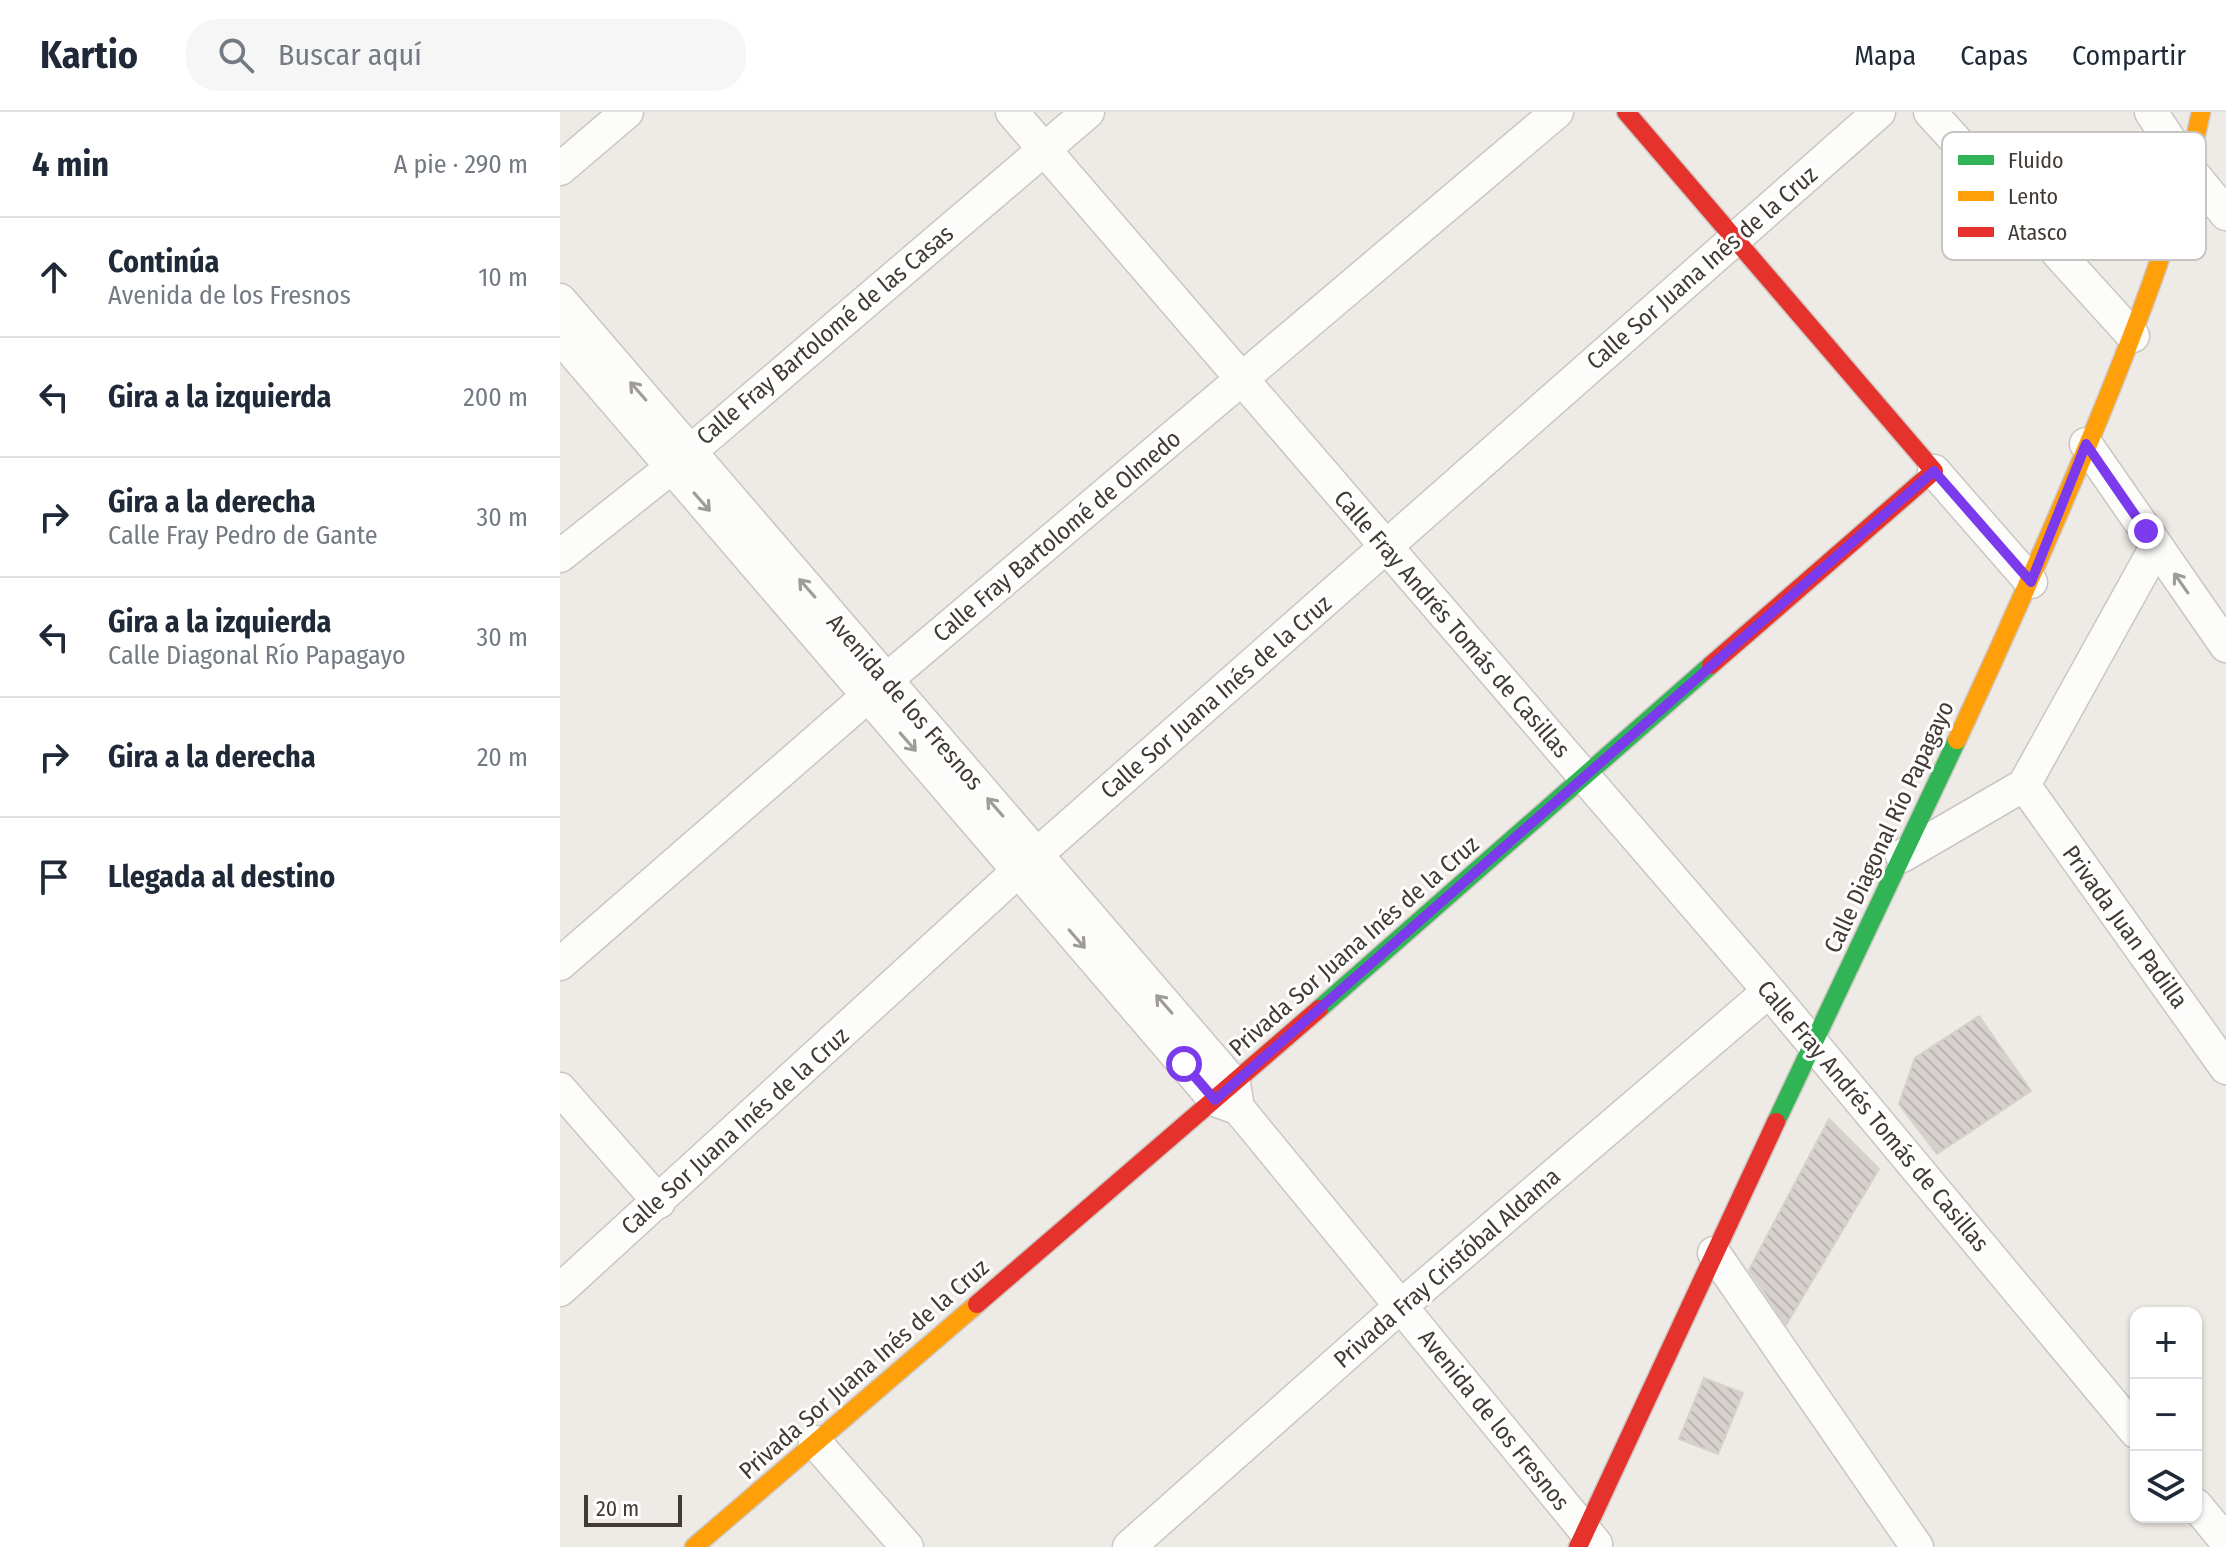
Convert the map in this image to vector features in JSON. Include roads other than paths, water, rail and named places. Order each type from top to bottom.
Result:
[{"type":"street","points":[[560,169],[627,112]]},
{"type":"street","name":"Calle Fray Andrés Tomás de Casillas","points":[[1012,112],[1769,991],[2130,1425]]},
{"type":"street","name":"Calle Fray Bartolomé de las Casas","points":[[560,556],[681,459],[1088,112]]},
{"type":"street","name":"Calle Fray Bartolomé de Olmedo","points":[[560,964],[877,688],[1557,112]]},
{"type":"street","points":[[1626,112],[2031,582]]},
{"type":"street","name":"Calle Sor Juana Inés de la Cruz","points":[[560,1290],[1027,863],[1879,112]]},
{"type":"street","points":[[1930,112],[1948,132]]},
{"type":"street","points":[[2151,112],[2164,132]]},
{"type":"street","name":"Calle Diagonal Río Papagayo","points":[[2197,132],[2201,112]]},
{"type":"street","points":[[2206,190],[2226,214]]},
{"type":"street","points":[[2064,260],[2133,336]]},
{"type":"street","name":"Calle Diagonal Río Papagayo","points":[[1587,1541],[1714,1253],[2031,582],[2133,336],[2158,260]]},
{"type":"street","name":"Avenida de los Fresnos","points":[[560,300],[681,459],[1229,1097],[1401,1306],[1587,1541]]},
{"type":"street","name":"Avenida de los Fresnos","points":[[560,337],[681,459]]},
{"type":"street","points":[[2086,444],[2226,646]]},
{"type":"street","name":"Privada Sor Juana Inés de la Cruz","points":[[694,1547],[815,1442],[1229,1097],[1583,776],[1934,471]]},
{"type":"street","points":[[1902,856],[2024,785],[2156,547]]},
{"type":"street","name":"Privada Juan Padilla","points":[[2024,785],[2226,1068]]},
{"type":"street","name":"Privada Fray Cristóbal Aldama","points":[[1129,1547],[1401,1306],[1769,991]]},
{"type":"street","points":[[560,1089],[659,1202]]},
{"type":"street","points":[[1714,1253],[1917,1547]]},
{"type":"street","points":[[815,1442],[907,1547]]},
{"type":"street","points":[[2202,1512],[2226,1541]]}]
